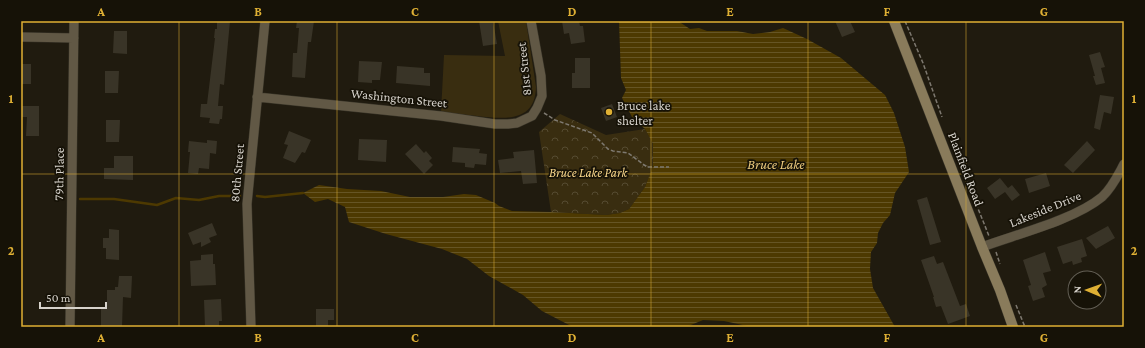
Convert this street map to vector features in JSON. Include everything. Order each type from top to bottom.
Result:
[{"type":"main road","name":"Plainfield Road","points":[[894,21],[1000,290],[1012,327]]},
{"type":"street","name":"79th Place","points":[[70,327],[74,21]]},
{"type":"street","name":"80th Street","points":[[251,327],[247,204],[265,21]]},
{"type":"street","name":"81st Street","points":[[531,21],[542,96],[536,110]]},
{"type":"street","points":[[21,37],[74,38]]},
{"type":"street","name":"Washington Street","points":[[257,97],[441,116],[495,124],[517,123],[526,120],[532,116],[536,110]]},
{"type":"street","name":"Lakeside Drive","points":[[982,247],[1058,220],[1086,208],[1102,197],[1112,186],[1124,164]]},
{"type":"path","points":[[905,21],[923,63],[944,121]]},
{"type":"path","points":[[536,110],[555,120],[592,133],[608,149],[628,153],[647,167],[669,167]]},
{"type":"path","points":[[964,172],[1001,265]]},
{"type":"path","points":[[1014,299],[1025,327]]},
{"type":"green space","points":[[498,21],[526,21],[536,87],[534,99],[530,107],[524,113],[507,118],[441,112],[444,55],[505,56]]},
{"type":"green space","name":"Bruce Lake Park","points":[[560,114],[606,135],[645,129],[653,144],[653,166],[645,187],[629,209],[620,213],[606,215],[551,212],[539,132]]},
{"type":"water","name":"Bruce Lake","points":[[619,21],[678,21],[690,29],[699,28],[707,31],[737,31],[753,34],[770,32],[783,28],[807,39],[841,58],[885,95],[894,113],[905,147],[909,172],[895,193],[890,215],[883,223],[878,233],[877,243],[871,252],[870,269],[873,288],[895,327],[752,327],[724,321],[703,320],[686,327],[573,327],[542,311],[523,295],[489,276],[467,259],[442,249],[386,234],[349,222],[345,207],[328,199],[315,202],[303,193],[319,185],[347,189],[381,191],[410,197],[443,197],[464,194],[476,195],[512,211],[606,215],[620,213],[629,209],[645,187],[653,166],[653,144],[645,129],[632,117],[622,98],[626,90],[621,78]]},
{"type":"building","points":[[217,21],[230,21],[224,85],[220,84],[218,106],[223,106],[222,119],[220,119],[219,124],[209,123],[210,118],[200,117],[201,104],[207,104]]},
{"type":"building","points":[[297,21],[314,21],[311,42],[308,42],[305,78],[292,77],[293,53],[297,53],[299,28],[296,28]]},
{"type":"building","points":[[479,21],[493,21],[497,44],[483,46]]},
{"type":"building","points":[[562,21],[579,21],[580,26],[583,26],[585,42],[571,44],[569,33],[564,34]]},
{"type":"building","points":[[835,21],[850,21],[855,32],[842,37]]},
{"type":"building","points":[[114,31],[127,31],[127,54],[113,53]]},
{"type":"building","points":[[1100,52],[1105,67],[1101,68],[1105,83],[1096,85],[1089,55]]},
{"type":"building","points":[[575,58],[590,58],[590,88],[572,88],[572,73],[575,73]]},
{"type":"building","points":[[359,61],[382,62],[380,80],[372,80],[372,83],[358,82]]},
{"type":"building","points":[[21,64],[31,64],[31,84],[21,84]]},
{"type":"building","points":[[397,66],[424,68],[424,73],[430,73],[430,86],[396,83]]},
{"type":"building","points":[[105,71],[119,71],[118,93],[105,93]]},
{"type":"building","points":[[1100,95],[1114,97],[1111,114],[1104,112],[1100,130],[1094,128]]},
{"type":"building","name":"Bruce lake shelter","points":[[612,104],[617,117],[606,121],[601,108]]},
{"type":"building","points":[[21,106],[39,106],[39,136],[26,136],[27,117],[21,117]]},
{"type":"building","points":[[106,120],[120,120],[119,142],[106,142]]},
{"type":"building","points":[[289,131],[311,140],[305,153],[302,152],[295,163],[283,158],[288,145],[284,144]]},
{"type":"building","points":[[359,139],[387,140],[386,162],[358,160]]},
{"type":"building","points":[[207,140],[217,141],[216,154],[210,153],[209,169],[199,168],[198,174],[188,173],[190,152],[188,152],[189,141],[207,143]]},
{"type":"building","points":[[1087,141],[1095,150],[1073,173],[1064,165]]},
{"type":"building","points":[[416,144],[424,153],[426,151],[432,158],[429,161],[433,165],[424,174],[405,154]]},
{"type":"building","points":[[453,147],[480,149],[479,153],[487,154],[486,165],[475,164],[474,168],[465,167],[465,163],[452,162]]},
{"type":"building","points":[[534,150],[537,183],[523,184],[521,171],[500,173],[498,160],[514,158],[513,152]]},
{"type":"building","points":[[114,156],[133,156],[133,180],[104,179],[104,168],[114,168]]},
{"type":"building","points":[[1046,173],[1050,186],[1029,193],[1025,179]]},
{"type":"building","points":[[1000,178],[1008,188],[1012,185],[1020,195],[1012,201],[1005,192],[995,199],[987,188]]},
{"type":"building","points":[[927,197],[941,242],[930,245],[917,200]]},
{"type":"building","points":[[212,223],[217,235],[209,238],[211,242],[201,247],[201,242],[193,245],[188,233]]},
{"type":"building","points":[[1108,226],[1115,238],[1096,249],[1086,238]]},
{"type":"building","points":[[109,229],[119,230],[119,260],[106,259],[106,248],[103,248],[103,238],[109,238]]},
{"type":"building","points":[[1082,239],[1087,256],[1081,258],[1082,262],[1073,265],[1072,261],[1063,264],[1057,247]]},
{"type":"building","points":[[1045,252],[1051,271],[1043,273],[1047,285],[1042,288],[1045,297],[1033,301],[1028,286],[1031,285],[1023,260]]},
{"type":"building","points":[[213,254],[216,285],[191,286],[190,261],[201,260],[201,255]]},
{"type":"building","points":[[934,256],[937,264],[943,262],[960,306],[966,304],[970,316],[948,324],[941,306],[936,307],[921,260]]},
{"type":"building","points":[[119,276],[132,276],[131,298],[123,297],[122,327],[101,327],[101,309],[107,309],[107,290],[115,290],[115,287],[118,287]]},
{"type":"building","points":[[221,299],[222,321],[219,321],[219,327],[205,327],[204,300]]},
{"type":"building","points":[[316,309],[334,309],[334,320],[328,320],[328,327],[316,327]]},
{"type":"waterway","points":[[257,196],[265,197],[303,193]]},
{"type":"waterway","points":[[80,199],[114,199],[157,205],[176,198],[199,200],[219,196],[240,196]]},
{"type":"place","name":"Bruce lake shelter","points":[[609,112]]}]
